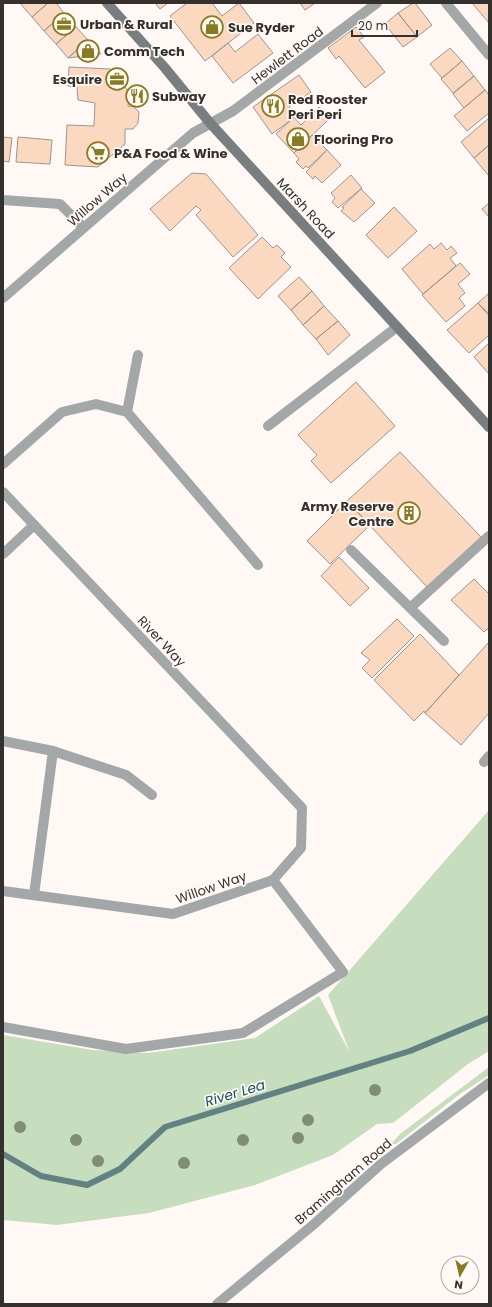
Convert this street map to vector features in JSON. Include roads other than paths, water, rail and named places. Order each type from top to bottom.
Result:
[{"type":"main road","name":"Marsh Road","points":[[106,3],[165,68],[210,123],[489,427]]},
{"type":"street","name":"Hewlett Road","points":[[210,123],[233,111],[376,3]]},
{"type":"street","points":[[446,3],[489,55]]},
{"type":"street","name":"Willow Way","points":[[3,298],[193,133],[210,123]]},
{"type":"street","points":[[3,200],[60,204],[83,227]]},
{"type":"street","points":[[268,426],[397,327]]},
{"type":"street","points":[[127,412],[138,355]]},
{"type":"street","points":[[3,464],[62,412],[96,404],[127,412],[258,565]]},
{"type":"street","name":"River Way","points":[[3,492],[302,808],[301,848],[273,880]]},
{"type":"street","points":[[3,554],[34,525]]},
{"type":"street","points":[[410,608],[489,536]]},
{"type":"street","points":[[351,550],[444,641]]},
{"type":"street","points":[[3,741],[53,751],[126,775],[152,795]]},
{"type":"street","points":[[34,895],[53,751]]},
{"type":"street","name":"Willow Way","points":[[3,890],[173,914],[273,880]]},
{"type":"street","points":[[3,1027],[126,1048],[243,1033],[343,972],[273,880]]},
{"type":"street","name":"Bramingham Road","points":[[217,1304],[313,1225],[381,1164],[489,1083]]},
{"type":"waterway","name":"River Lea","points":[[3,1154],[41,1176],[87,1185],[120,1169],[165,1127],[410,1051],[489,1018]]},
{"type":"place","name":"Urban & Rural","points":[[64,24]]},
{"type":"place","name":"Sue Ryder","points":[[212,27]]},
{"type":"place","name":"Comm Tech","points":[[88,51]]},
{"type":"place","name":"Esquire","points":[[117,79]]},
{"type":"place","name":"Subway","points":[[137,96]]},
{"type":"place","name":"Red Rooster Peri Peri","points":[[273,106]]},
{"type":"place","name":"Flooring Pro","points":[[298,139]]},
{"type":"place","name":"P&A Food & Wine","points":[[98,153]]},
{"type":"place","name":"Army Reserve Centre","points":[[409,513]]}]
